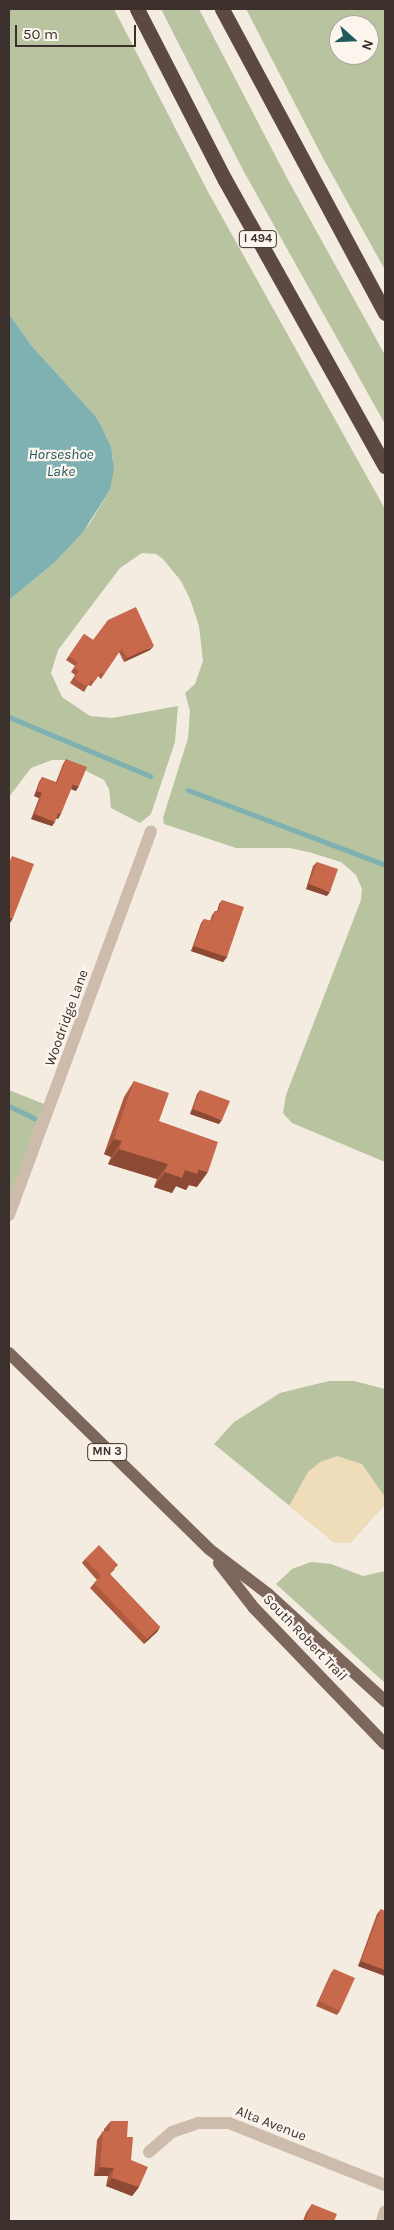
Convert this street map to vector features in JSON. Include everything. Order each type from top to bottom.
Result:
[{"type":"highway","name":"I 494","points":[[137,9],[225,180],[385,466]]},
{"type":"highway","points":[[222,9],[385,313]]},
{"type":"main road","name":"South Robert Trail","points":[[9,1353],[209,1549],[268,1594],[385,1701]]},
{"type":"main road","name":"South Robert Trail","points":[[209,1549],[254,1608],[385,1744]]},
{"type":"street","name":"Woodridge Lane","points":[[9,1215],[151,831]]},
{"type":"street","name":"Alta Avenue","points":[[149,2152],[172,2132],[198,2123],[229,2123],[385,2185]]},
{"type":"street","points":[[382,2221],[385,2211]]},
{"type":"green space","points":[[9,9],[114,9],[207,190],[385,509],[385,1162],[292,1123],[283,1113],[286,1095],[361,900],[362,889],[356,875],[341,862],[312,853],[290,848],[236,848],[164,824],[163,818],[188,738],[190,711],[185,693],[195,684],[203,661],[199,626],[190,599],[181,581],[163,559],[156,554],[142,553],[120,568],[58,650],[51,673],[62,697],[90,716],[112,718],[178,706],[175,742],[151,814],[140,823],[111,808],[109,789],[104,780],[65,760],[52,760],[31,768],[9,797],[9,600],[53,564],[90,523],[110,490],[113,457],[97,418],[31,345],[9,314]]},
{"type":"green space","points":[[161,9],[199,9],[287,178],[385,355],[385,424],[243,170]]},
{"type":"green space","points":[[246,9],[385,9],[385,270],[323,158]]},
{"type":"green space","points":[[9,1090],[44,1104],[9,1199]]},
{"type":"green space","points":[[329,1381],[354,1381],[385,1389],[385,1504],[350,1543],[335,1543],[214,1444],[234,1422],[280,1393]]},
{"type":"green space","points":[[311,1562],[331,1564],[363,1576],[385,1571],[385,1683],[276,1584],[292,1569]]},
{"type":"sand","points":[[337,1456],[362,1464],[385,1497],[385,1504],[350,1543],[335,1543],[289,1506],[308,1472],[320,1462]]},
{"type":"water","name":"Horseshoe Lake","points":[[9,314],[31,345],[97,418],[111,447],[114,468],[110,490],[83,532],[53,564],[9,600]]},
{"type":"building","points":[[136,607],[154,646],[127,658],[122,648],[104,674],[101,672],[94,682],[91,680],[87,687],[74,678],[79,671],[74,668],[78,662],[69,656],[84,634],[93,640],[108,620]]},
{"type":"building","points":[[66,759],[87,767],[79,786],[73,784],[61,814],[58,813],[55,822],[35,814],[42,793],[37,791],[42,777],[57,783]]},
{"type":"building","points":[[12,856],[34,864],[13,918],[9,917],[9,863]]},
{"type":"building","points":[[317,862],[338,869],[330,892],[309,884]]},
{"type":"building","points":[[222,900],[244,907],[227,957],[194,946],[204,919],[212,921],[215,911],[218,912]]},
{"type":"building","points":[[134,1081],[169,1093],[159,1121],[218,1142],[208,1172],[199,1169],[197,1174],[185,1170],[182,1178],[165,1172],[168,1164],[119,1149],[122,1141],[114,1139]]},
{"type":"building","points":[[200,1090],[230,1101],[222,1120],[193,1109]]},
{"type":"building","points":[[99,1545],[118,1565],[109,1574],[160,1627],[147,1639],[94,1583],[101,1576],[85,1559]]},
{"type":"building","points":[[381,1909],[385,1911],[385,1970],[361,1961]]},
{"type":"building","points":[[334,1969],[355,1978],[340,2011],[319,2001]]},
{"type":"building","points":[[111,2121],[128,2121],[127,2137],[133,2137],[131,2160],[148,2167],[139,2187],[112,2178],[114,2168],[100,2167],[103,2131],[109,2132]]},
{"type":"building","points":[[312,2204],[337,2214],[334,2221],[305,2221]]},
{"type":"waterway","points":[[9,717],[150,776]]},
{"type":"waterway","points":[[188,790],[385,865]]},
{"type":"waterway","points":[[9,1106],[34,1118]]}]
